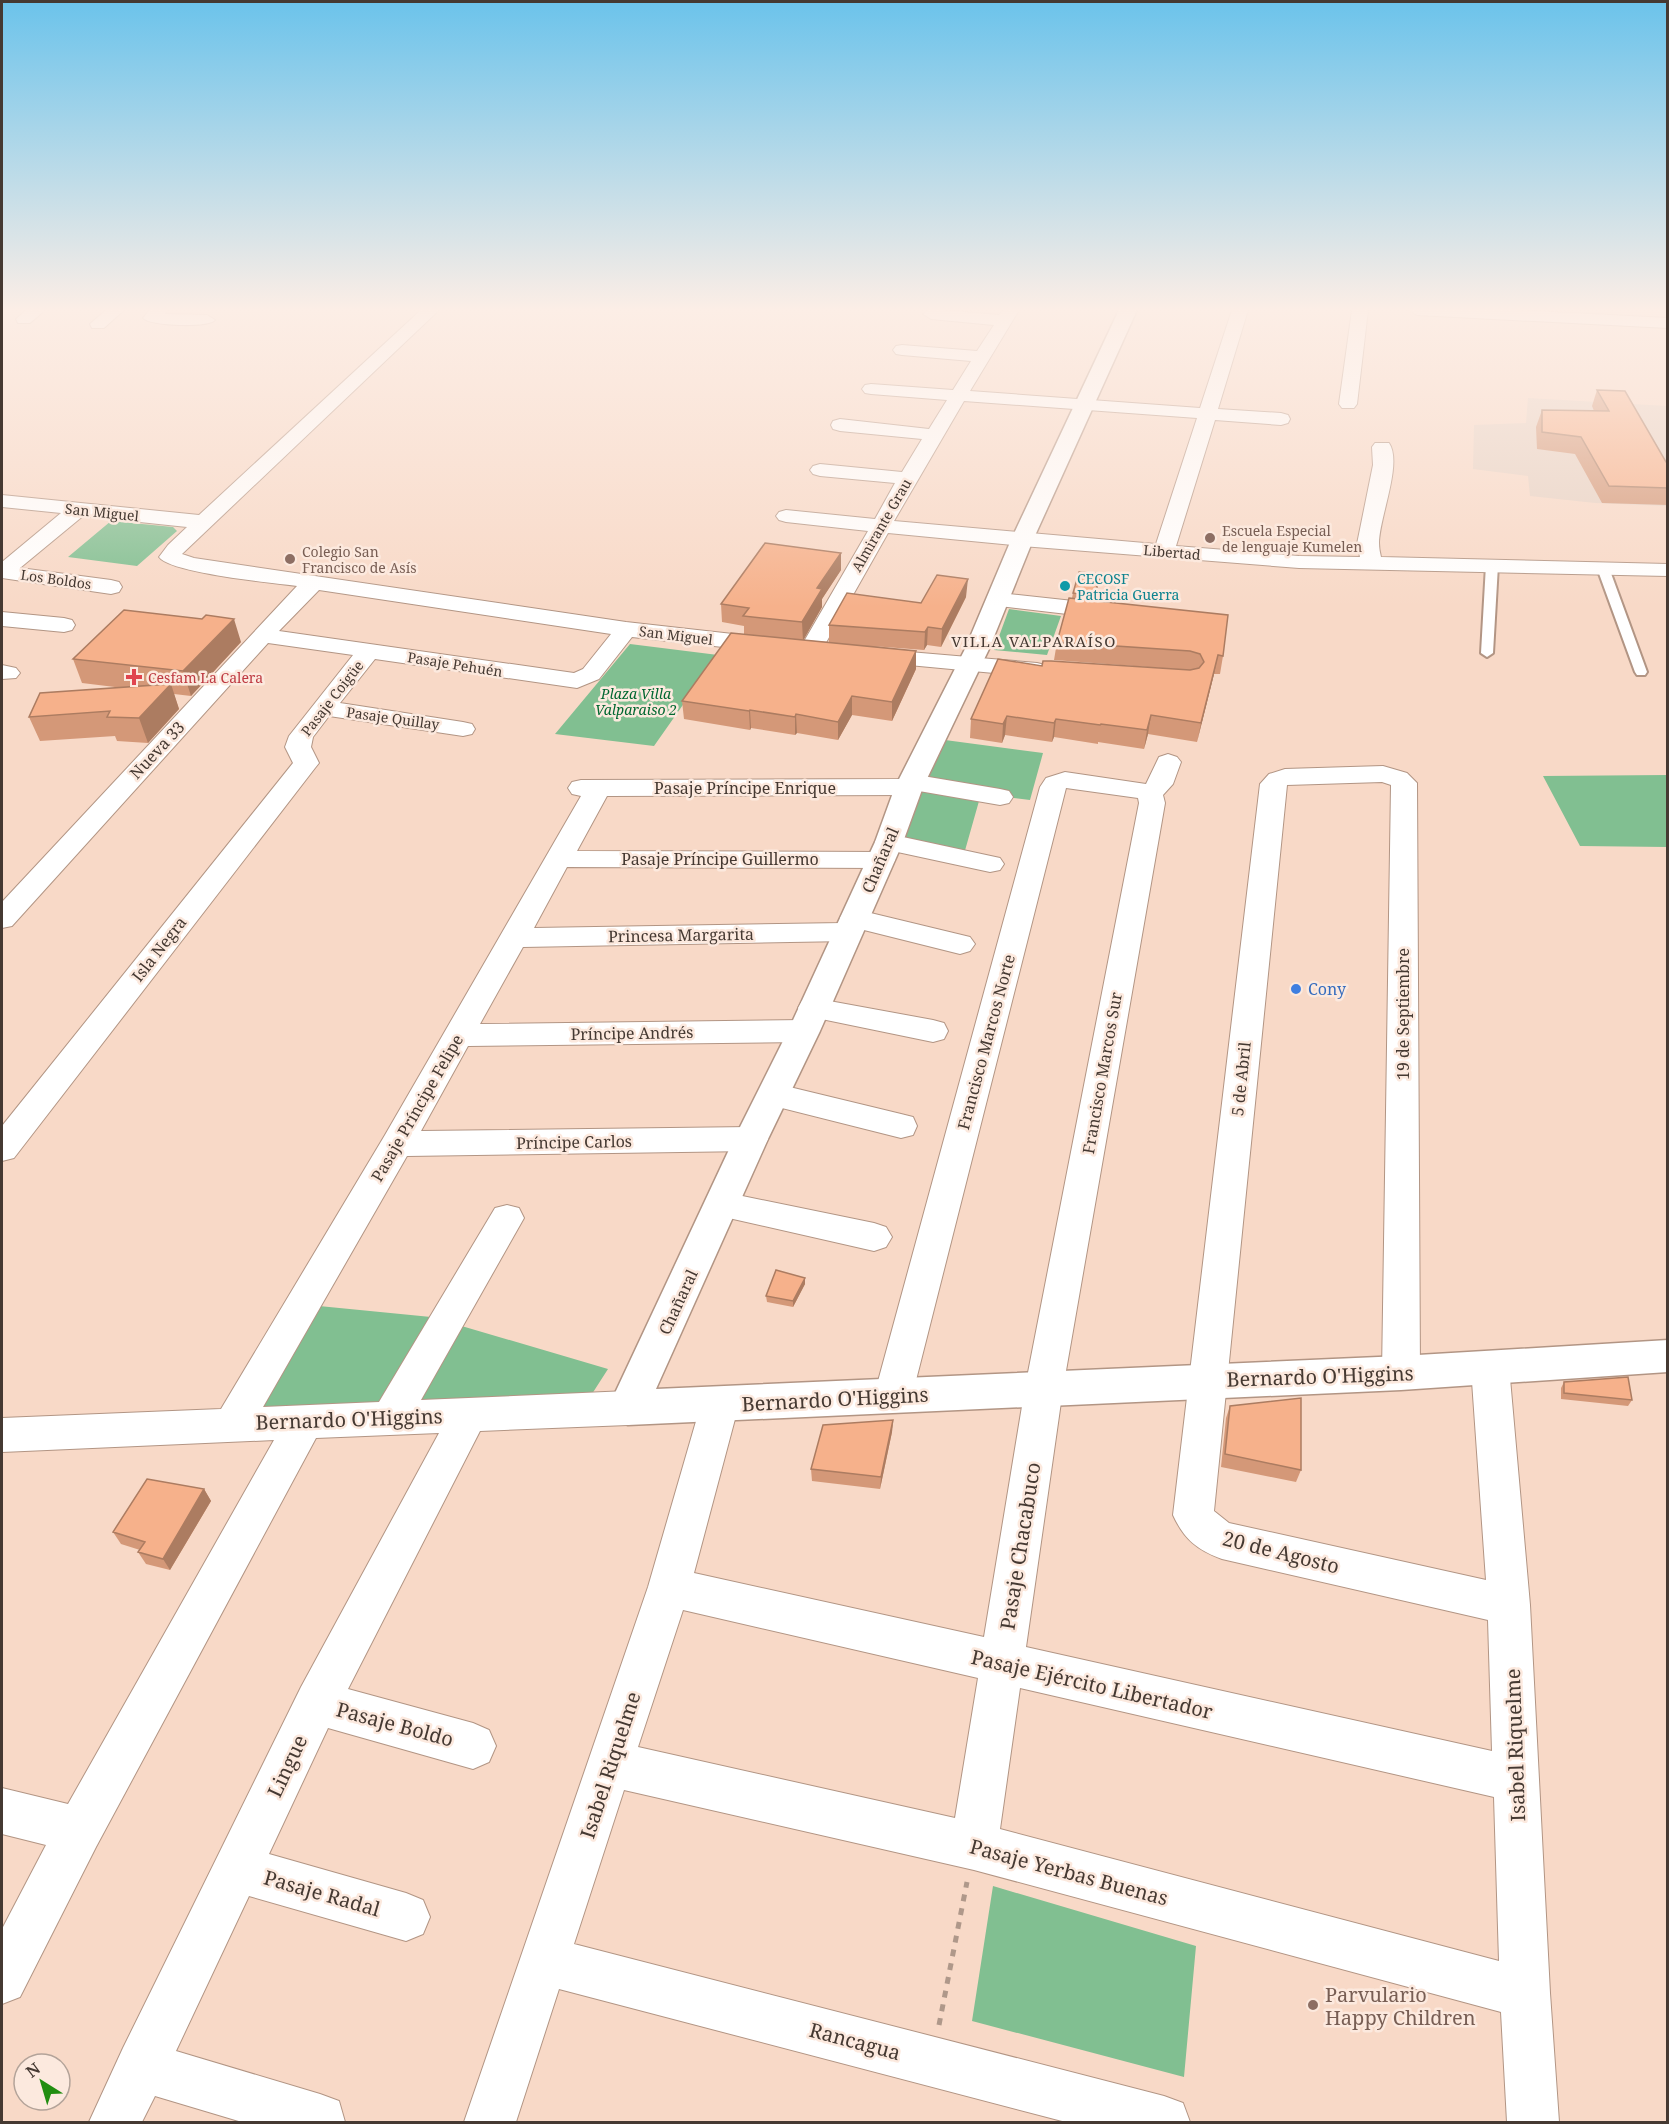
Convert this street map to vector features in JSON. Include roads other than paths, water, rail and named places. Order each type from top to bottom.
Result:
[{"type":"street","points":[[202,522],[324,409]]},
{"type":"street","name":"Almirante Grau","points":[[811,650],[908,478],[952,409]]},
{"type":"street","name":"Chañaral","points":[[628,1408],[885,851],[910,784],[999,600],[1022,540],[1081,409]]},
{"type":"street","points":[[1134,409],[1281,420]]},
{"type":"street","points":[[1164,552],[1209,409]]},
{"type":"street","points":[[840,425],[935,435]]},
{"type":"street","points":[[1372,563],[1368,544],[1383,465],[1383,447]]},
{"type":"street","points":[[820,470],[908,478]]},
{"type":"street","name":"San Miguel","points":[[2,501],[202,522]]},
{"type":"street","points":[[2,572],[79,509]]},
{"type":"street","name":"Libertad","points":[[786,516],[1022,540],[1299,562],[1668,570]]},
{"type":"street","name":"San Miguel","points":[[202,522],[170,557],[180,562],[626,629],[833,652]]},
{"type":"street","name":"Los Boldos","points":[[2,572],[111,587]]},
{"type":"street","name":"Nueva 33","points":[[2,919],[262,635],[314,582]]},
{"type":"street","points":[[999,600],[1135,614]]},
{"type":"street","points":[[2,619],[64,625]]},
{"type":"street","name":"Pasaje Pehuén","points":[[262,635],[577,681],[591,674],[626,629]]},
{"type":"street","name":"Pasaje Coigüe","points":[[298,747],[301,736],[370,650]]},
{"type":"street","points":[[856,654],[1055,671]]},
{"type":"street","name":"Pasaje Quillay","points":[[322,708],[463,729]]},
{"type":"street","name":"Isla Negra","points":[[2,1149],[306,763],[298,747]]},
{"type":"street","name":"Francisco Marcos Sur","points":[[1044,1388],[1152,803],[1150,794],[1160,784],[1168,762]]},
{"type":"street","name":"19 de Septiembre","points":[[1278,779],[1296,776],[1383,774],[1398,778],[1404,783],[1401,1373]]},
{"type":"street","name":"5 de Abril","points":[[1209,1381],[1273,784],[1278,779]]},
{"type":"street","name":"Francisco Marcos Norte","points":[[893,1395],[1055,783],[1065,780],[1150,794]]},
{"type":"street","name":"Pasaje Príncipe Enrique","points":[[589,788],[910,784],[1000,797]]},
{"type":"street","name":"Pasaje Príncipe Felipe","points":[[232,1424],[397,1144],[559,859],[589,788]]},
{"type":"street","name":"Pasaje Príncipe Guillermo","points":[[559,859],[885,851],[990,864]]},
{"type":"street","name":"Princesa Margarita","points":[[514,938],[851,926],[960,944]]},
{"type":"street","name":"Príncipe Andrés","points":[[459,1035],[808,1019],[933,1031]]},
{"type":"street","points":[[773,1095],[901,1126]]},
{"type":"street","name":"Príncipe Carlos","points":[[397,1144],[751,1139]]},
{"type":"street","points":[[723,1205],[874,1237]]},
{"type":"street","points":[[390,1418],[507,1218]]},
{"type":"street","name":"Bernardo O'Higgins","points":[[2,1436],[1401,1373],[1668,1356]]},
{"type":"street","name":"Isabel Riquelme","points":[[1490,1367],[1509,1605],[1525,1993],[1533,2122]]},
{"type":"street","name":"20 de Agosto","points":[[1209,1381],[1193,1515],[1197,1523],[1207,1532],[1222,1540],[1509,1605]]},
{"type":"street","name":"Pasaje Chacabuco","points":[[974,1846],[1044,1388]]},
{"type":"street","name":"Isabel Riquelme","points":[[490,2122],[546,1961],[669,1587],[720,1404]]},
{"type":"street","name":"Lingue","points":[[115,2122],[316,1703],[469,1414]]},
{"type":"street","points":[[2,1979],[79,1830],[305,1421]]},
{"type":"street","name":"Pasaje Ejército Libertador","points":[[669,1587],[1516,1779]]},
{"type":"street","name":"Pasaje Boldo","points":[[316,1703],[473,1746]]},
{"type":"street","name":"Pasaje Yerbas Buenas","points":[[610,1764],[974,1846],[1525,1993]]},
{"type":"street","points":[[2,1811],[79,1830]]},
{"type":"street","name":"Pasaje Radal","points":[[238,1869],[406,1917]]},
{"type":"street","name":"Rancagua","points":[[546,1961],[932,2061],[1142,2120]]},
{"type":"street","points":[[141,2066],[320,2120]]},
{"type":"lane","points":[[1487,653],[1492,565]]},
{"type":"lane","points":[[1603,568],[1641,672]]},
{"type":"place","name":"Escuela Especial de lenguaje Kumelen","points":[[1210,538]]},
{"type":"place","name":"Colegio San Francisco de Asís","points":[[290,559]]},
{"type":"place","name":"CECOSF Patricia Guerra","points":[[1065,586]]},
{"type":"place","name":"Cesfam La Calera","points":[[134,677]]},
{"type":"place","name":"Cony","points":[[1296,989]]},
{"type":"place","name":"Parvulario Happy Children","points":[[1313,2005]]},
{"type":"district","name":"VILLA VALPARAÍSO","points":[[1034,641]]},
{"type":"park label","name":"Plaza Villa Valparaiso 2","points":[[636,702]]}]
